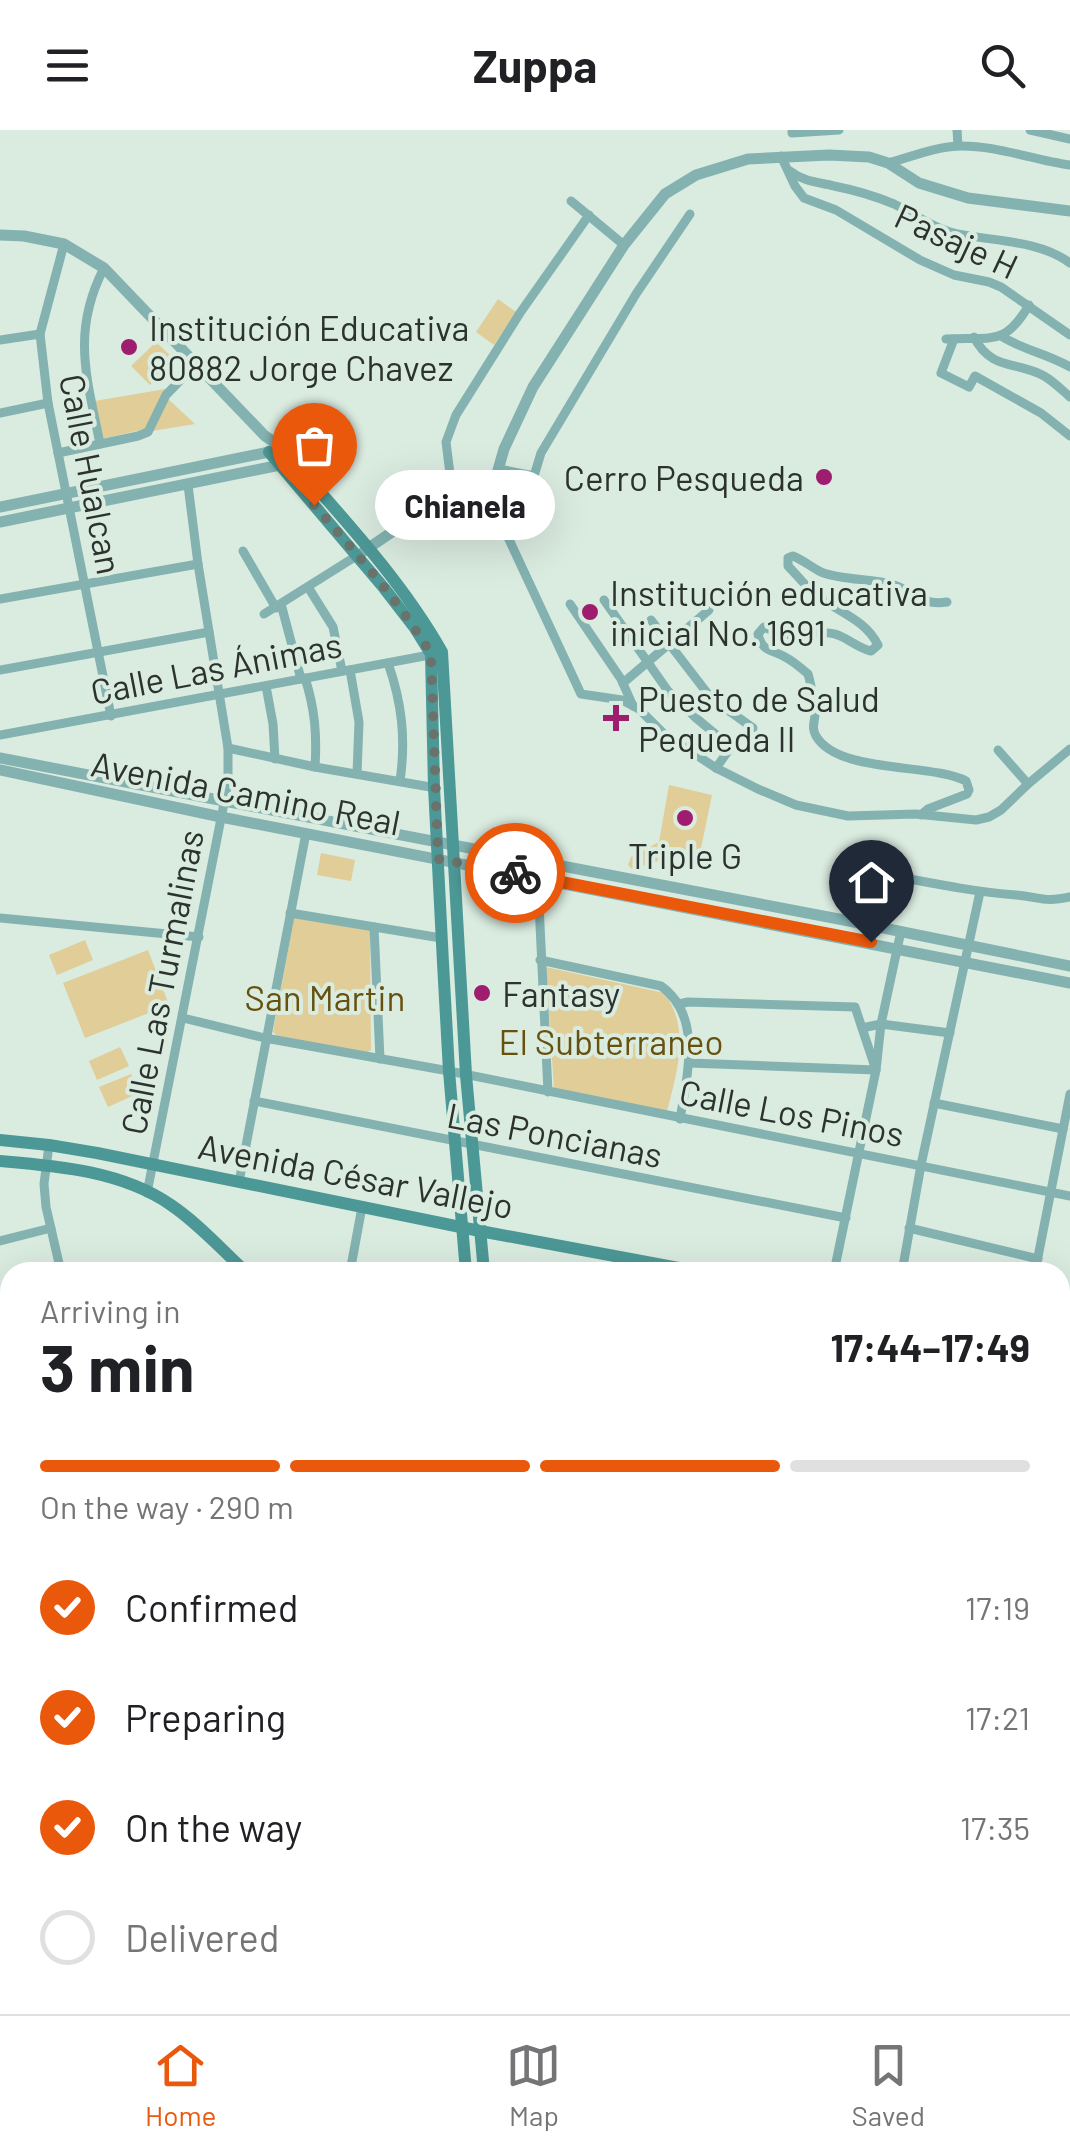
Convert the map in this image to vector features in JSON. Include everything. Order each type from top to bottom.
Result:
[{"type":"main road","points":[[274,449],[426,623],[437,653],[451,790],[466,1075],[483,1262]]},
{"type":"main road","points":[[437,653],[434,787],[442,963],[465,1262]]},
{"type":"main road","points":[[442,963],[460,963]]},
{"type":"main road","name":"Avenida César Vallejo","points":[[0,1140],[154,1164],[646,1262]]},
{"type":"main road","name":"Avenida César Vallejo","points":[[0,1161],[46,1165],[117,1180],[148,1192],[191,1220],[235,1262]]},
{"type":"street","points":[[792,130],[792,134],[839,130]]},
{"type":"street","points":[[958,130],[958,146]]},
{"type":"street","points":[[1030,130],[1070,139]]},
{"type":"street","points":[[888,163],[958,146],[1070,164]]},
{"type":"street","name":"Pasaje H","points":[[782,156],[794,186],[804,198],[836,210],[920,260],[954,275],[989,282],[1029,304],[1070,335]]},
{"type":"street","points":[[1070,211],[968,198],[919,183],[869,156],[748,159],[696,175],[665,194],[624,245],[533,387],[504,448],[498,473],[506,531],[581,694],[622,700],[716,768],[758,790],[796,805],[848,816],[921,814],[976,820],[1001,810],[1070,749]]},
{"type":"street","points":[[788,169],[804,180],[896,205],[950,232],[1041,250],[1070,263]]},
{"type":"street","points":[[571,201],[624,245]]},
{"type":"street","points":[[264,614],[455,493],[498,473],[534,476],[550,437],[636,294],[690,214]]},
{"type":"street","points":[[455,493],[446,442],[456,415],[588,215]]},
{"type":"street","points":[[0,235],[64,244],[104,268],[274,449],[0,507]]},
{"type":"street","name":"Calle Hualcan","points":[[64,244],[40,334],[48,403],[111,716]]},
{"type":"street","points":[[100,444],[84,359],[84,327],[93,290],[104,268]]},
{"type":"street","points":[[1029,304],[1017,325],[1001,336],[950,339],[941,373],[970,387],[975,376],[1041,413],[1070,436]]},
{"type":"street","points":[[0,340],[40,334]]},
{"type":"street","points":[[1001,336],[1070,367]]},
{"type":"street","points":[[974,338],[993,360],[1044,376],[1070,397]]},
{"type":"street","points":[[58,453],[148,432],[166,394],[196,364]]},
{"type":"street","points":[[0,413],[48,403]]},
{"type":"street","points":[[0,522],[188,485],[285,461]]},
{"type":"street","name":"Calle Las Turmalinas","points":[[148,1192],[228,784],[228,748],[188,485]]},
{"type":"street","points":[[243,551],[278,606],[314,707],[314,767]]},
{"type":"street","points":[[921,814],[967,794],[966,781],[881,765],[829,748],[813,730],[816,712],[808,674],[762,646],[758,634],[764,626],[793,635],[831,633],[865,650],[871,651],[878,645],[874,636],[816,595],[788,566],[788,558],[793,556],[822,572],[896,586],[934,604],[946,602]]},
{"type":"street","points":[[0,599],[198,564]]},
{"type":"street","points":[[308,587],[332,627],[346,671],[359,722],[357,774]]},
{"type":"street","points":[[604,600],[668,691],[731,747],[716,768]]},
{"type":"street","points":[[570,604],[623,683],[633,706]]},
{"type":"street","points":[[623,683],[709,610]]},
{"type":"street","points":[[652,620],[711,698],[753,728]]},
{"type":"street","points":[[0,670],[209,632]]},
{"type":"street","name":"Calle Las Ánimas","points":[[0,735],[437,653]]},
{"type":"street","points":[[388,662],[404,721],[400,782]]},
{"type":"street","points":[[266,686],[276,759]]},
{"type":"street","points":[[228,748],[451,790]]},
{"type":"street","points":[[998,750],[1028,784]]},
{"type":"street","name":"Avenida Camino Real","points":[[0,758],[1070,966]]},
{"type":"street","name":"Avenida Camino Real","points":[[0,770],[1070,983]]},
{"type":"street","points":[[238,1182],[306,833]]},
{"type":"street","points":[[538,862],[548,1092]]},
{"type":"street","points":[[849,921],[861,870],[1049,902],[1070,897]]},
{"type":"street","points":[[904,1262],[920,1165],[980,892]]},
{"type":"street","points":[[290,913],[441,938]]},
{"type":"street","points":[[0,918],[199,937]]},
{"type":"street","points":[[374,927],[380,1059]]},
{"type":"street","points":[[836,1262],[901,931]]},
{"type":"street","points":[[540,960],[661,986],[670,993],[678,1004],[688,1036],[689,1063],[680,1119]]},
{"type":"street","points":[[678,1004],[855,1007],[876,1070]]},
{"type":"street","name":"Calle Los Pinos","points":[[182,1018],[265,1038],[449,1071],[1070,1196]]},
{"type":"street","points":[[862,1028],[881,1024],[950,1033]]},
{"type":"street","points":[[689,1063],[876,1070]]},
{"type":"street","points":[[1037,1262],[1070,1094]]},
{"type":"street","name":"Las Poncianas","points":[[254,1101],[846,1218]]},
{"type":"street","points":[[934,1104],[1063,1129]]},
{"type":"street","points":[[49,1145],[44,1184],[59,1262]]},
{"type":"street","points":[[352,1262],[362,1207]]},
{"type":"street","points":[[0,1241],[51,1228]]},
{"type":"street","points":[[910,1228],[1038,1259]]},
{"type":"green space","points":[[498,299],[516,312],[494,345],[476,332]]},
{"type":"green space","points":[[156,342],[175,360],[150,385],[131,366]]},
{"type":"green space","points":[[165,389],[145,429],[102,439],[95,401]]},
{"type":"green space","points":[[167,398],[195,424],[152,431]]},
{"type":"green space","name":"Triple G","points":[[669,785],[712,795],[701,848],[632,869],[628,865],[631,857],[659,842]]},
{"type":"green space","points":[[321,853],[355,860],[351,881],[317,875]]},
{"type":"green space","name":"San Martin","points":[[294,918],[370,929],[371,1050],[366,1053],[277,1036],[273,1032]]},
{"type":"green space","points":[[85,940],[93,960],[57,975],[49,955]]},
{"type":"green space","points":[[148,950],[169,1005],[85,1038],[63,983]]},
{"type":"green space","name":"El Subterraneo","points":[[546,967],[664,993],[679,1035],[678,1066],[667,1111],[554,1089]]},
{"type":"green space","points":[[120,1047],[129,1066],[97,1080],[89,1061]]},
{"type":"green space","points":[[131,1074],[139,1093],[108,1107],[99,1087]]},
{"type":"way so far","points":[[314,505],[384,588],[431,654],[438,859],[515,873]]},
{"type":"place","name":"Institución Educativa 80882 Jorge Chavez","points":[[129,347]]},
{"type":"place","name":"Cerro Pesqueda","points":[[824,477]]},
{"type":"place","name":"Chianela","points":[[314,505]]},
{"type":"place","name":"Institución educativa inicial No. 1691","points":[[590,612]]},
{"type":"place","name":"Puesto de Salud Pequeda II","points":[[616,718]]},
{"type":"place","name":"Triple G","points":[[685,818]]},
{"type":"place","name":"Fantasy","points":[[482,993]]},
{"type":"route","points":[[515,873],[871,942]]}]
